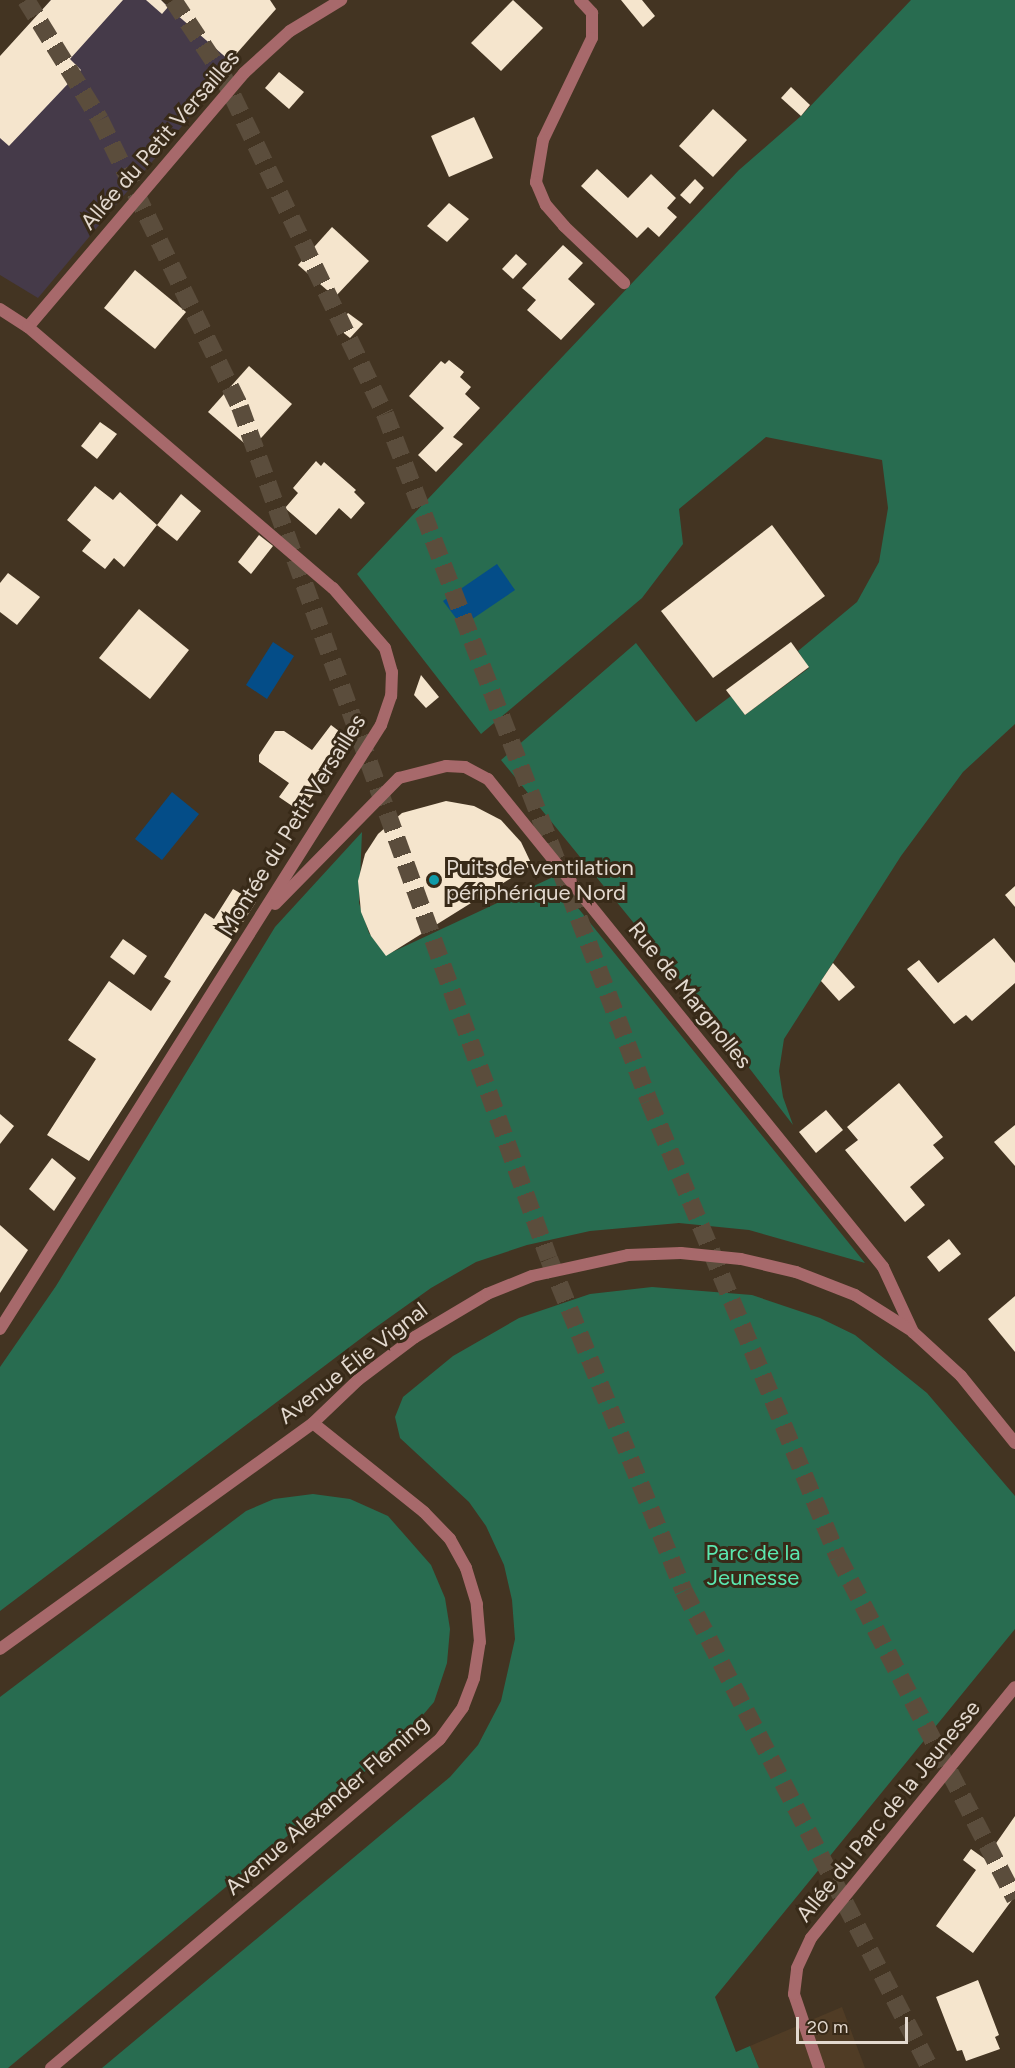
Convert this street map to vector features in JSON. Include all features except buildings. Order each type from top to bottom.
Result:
[{"type":"street","name":"Allée du Petit Versailles","points":[[28,327],[243,73],[290,31],[342,0]]},
{"type":"street","points":[[580,0],[592,13],[591,38],[543,140],[536,182],[546,205],[564,226],[624,283]]},
{"type":"street","name":"Montée du Petit Versailles","points":[[0,309],[28,327],[325,580],[385,648],[392,672],[391,696],[381,725],[0,1329]]},
{"type":"street","name":"Rue de Margnolles","points":[[257,923],[399,778],[446,766],[465,767],[488,779],[883,1268],[913,1332],[961,1376],[1015,1443]]},
{"type":"street","name":"Avenue Élie Vignal","points":[[0,1649],[313,1423],[358,1380],[415,1337],[487,1294],[532,1276],[628,1255],[681,1253],[741,1259],[796,1272],[855,1295],[913,1332]]},
{"type":"street","name":"Avenue Alexander Fleming","points":[[51,2068],[440,1739],[463,1707],[474,1678],[480,1642],[477,1604],[466,1568],[450,1539],[424,1512],[313,1423]]},
{"type":"street","name":"Allée du Parc de la Jeunesse","points":[[819,2068],[794,1994],[797,1968],[811,1938],[1015,1687]]},
{"type":"shaded area","points":[[51,0],[161,0],[234,64],[38,298],[0,275],[0,57]]},
{"type":"shaded area","points":[[842,2007],[865,2068],[759,2068],[750,2046]]},
{"type":"green space","points":[[911,0],[1015,0],[1015,724],[963,772],[901,856],[784,1039],[779,1071],[783,1097],[793,1125],[703,1008],[501,760],[636,643],[696,722],[731,696],[745,715],[809,668],[798,651],[857,602],[879,562],[888,508],[882,460],[766,437],[679,509],[683,544],[642,598],[481,734],[357,574],[739,170],[801,116]]},
{"type":"green space","points":[[362,832],[359,903],[369,933],[386,955],[553,877],[865,1263],[749,1230],[679,1223],[590,1231],[527,1245],[476,1262],[431,1288],[372,1330],[0,1611],[0,1367],[56,1286],[275,927]]},
{"type":"green space","name":"Parc de la Jeunesse","points":[[652,1287],[752,1295],[820,1318],[855,1335],[927,1393],[1015,1496],[1015,1629],[715,1997],[736,2052],[750,2046],[759,2068],[102,2068],[450,1777],[478,1745],[501,1701],[515,1639],[512,1600],[504,1565],[486,1526],[469,1502],[400,1438],[395,1417],[403,1397],[453,1356],[519,1318],[590,1294]]},
{"type":"green space","points":[[313,1494],[350,1499],[388,1516],[431,1565],[445,1598],[450,1629],[447,1663],[434,1702],[398,1744],[8,2068],[0,2068],[0,1697],[246,1511],[274,1499]]},
{"type":"water","points":[[497,564],[515,590],[462,626],[443,601]]},
{"type":"water","points":[[273,642],[294,656],[267,699],[246,685]]},
{"type":"water","points":[[172,792],[199,814],[162,860],[135,839]]},
{"type":"tunnel","points":[[26,0],[100,120],[240,407],[549,1259],[684,1591],[930,2068]]},
{"type":"tunnel","points":[[173,0],[221,72],[385,414],[649,1101],[838,1557],[1015,1899]]},
{"type":"place","name":"Puits de ventilation périphérique Nord","points":[[434,880]]}]
